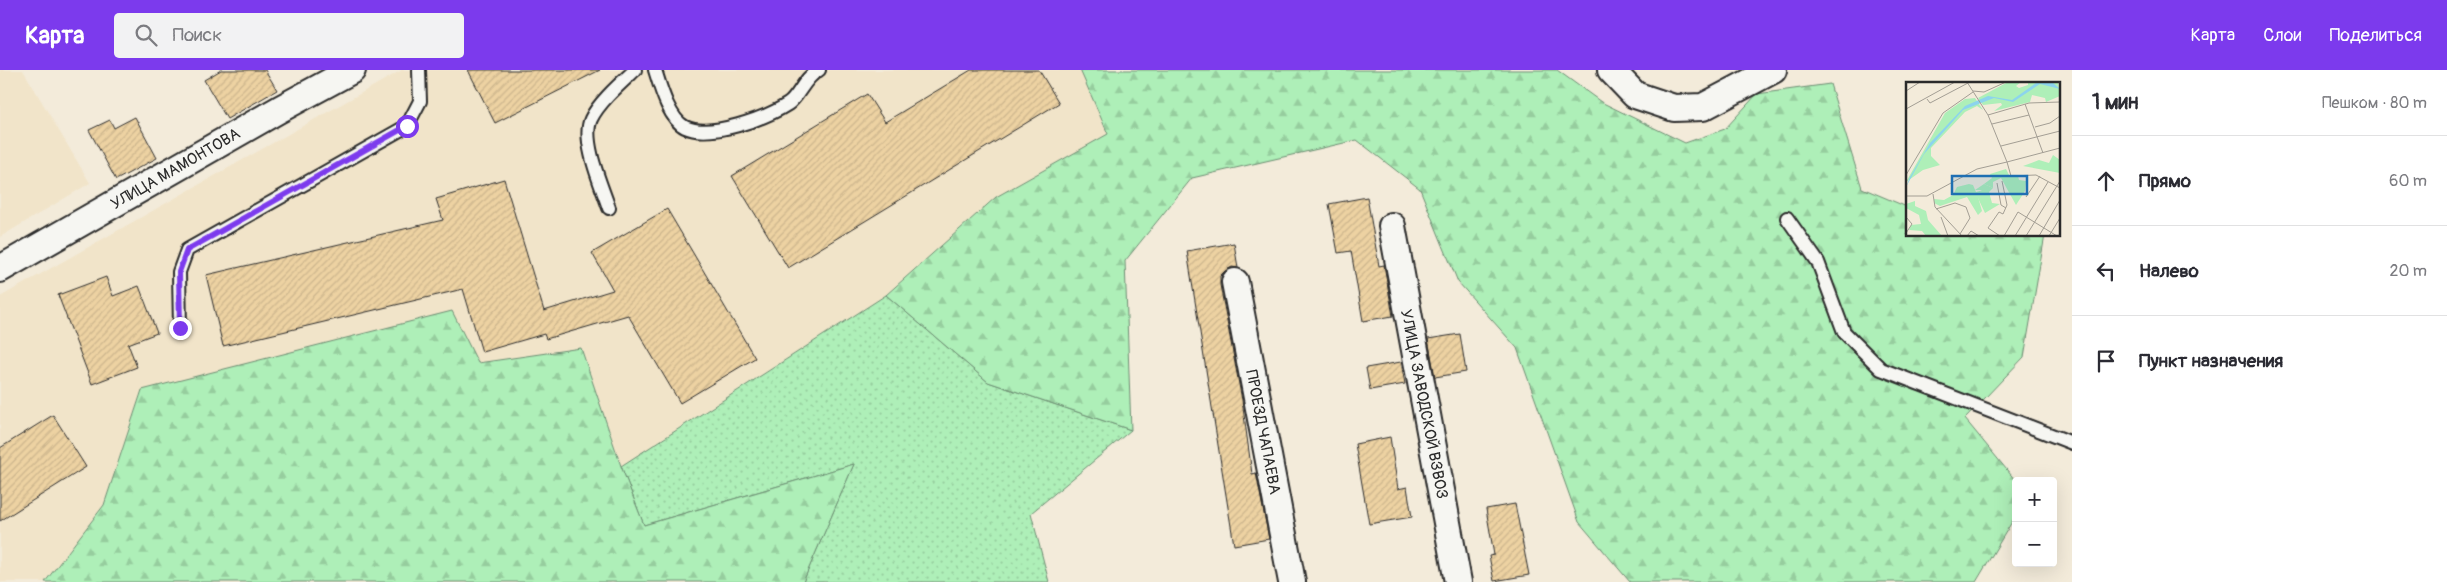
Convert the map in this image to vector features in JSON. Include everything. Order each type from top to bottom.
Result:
[{"type":"street","name":"УЛИЦА МАМОНТОВА","points":[[0,268],[280,108],[352,70]]},
{"type":"street","points":[[1611,70],[1635,95],[1674,108],[1703,107],[1773,70]]},
{"type":"street","name":"УЛИЦА ЗАВОДСКОЙ ВЗВОЗ","points":[[1392,226],[1458,582]]},
{"type":"street","name":"ПРОЕЗД ЧАПАЕВА","points":[[1235,282],[1292,582]]},
{"type":"lane","points":[[180,328],[179,272],[187,250],[407,126],[420,101],[418,70]]},
{"type":"lane","points":[[609,208],[589,148],[590,120],[614,89],[635,70]]},
{"type":"lane","points":[[655,70],[669,108],[684,127],[708,131],[730,129],[790,103],[802,86],[819,70]]},
{"type":"lane","points":[[1787,218],[1818,262],[1844,332],[1881,369],[2072,443]]},
{"type":"shaded area","points":[[0,70],[23,70],[90,183],[0,237]]},
{"type":"shaded area","points":[[402,70],[1080,70],[1108,134],[996,197],[886,295],[621,466],[581,348],[478,363],[142,390],[104,505],[45,582],[0,582],[0,297]]},
{"type":"green space","points":[[1080,70],[1557,70],[1601,102],[1685,143],[1725,129],[1757,94],[1830,84],[1862,188],[1906,207],[1906,236],[2045,236],[2024,357],[1965,419],[2013,477],[2012,522],[1976,582],[1630,582],[1579,522],[1517,348],[1458,282],[1420,189],[1357,140],[1192,178],[1125,261],[1131,430],[988,382],[886,295],[996,197],[1108,134]]},
{"type":"green space","points":[[886,295],[988,382],[1131,430],[1031,513],[1049,582],[803,582],[854,464],[644,525],[621,466]]},
{"type":"green space","points":[[452,311],[478,363],[581,348],[621,466],[644,525],[854,464],[803,582],[45,582],[104,505],[142,390]]},
{"type":"building","points":[[221,70],[265,70],[277,90],[227,119],[204,80]]},
{"type":"building","points":[[468,70],[600,70],[495,123]]},
{"type":"building","points":[[971,70],[1039,70],[1059,103],[788,268],[732,176],[867,94],[885,122]]},
{"type":"building","points":[[135,117],[157,158],[116,180],[89,130],[110,120],[114,128]]},
{"type":"building","points":[[504,179],[544,311],[613,290],[592,253],[667,209],[755,358],[680,403],[628,315],[546,339],[544,334],[482,352],[463,289],[223,346],[206,275],[443,220],[436,199]]},
{"type":"building","points":[[1367,197],[1379,266],[1384,265],[1393,316],[1363,321],[1351,251],[1338,253],[1329,204]]},
{"type":"building","points":[[1234,243],[1238,268],[1232,267],[1225,271],[1220,276],[1220,285],[1242,400],[1252,474],[1256,473],[1269,539],[1234,545],[1187,251]]},
{"type":"building","points":[[106,277],[113,296],[139,286],[157,333],[128,344],[137,367],[92,384],[58,295]]},
{"type":"building","points":[[1460,334],[1466,372],[1435,377],[1428,339]]},
{"type":"building","points":[[1401,362],[1405,384],[1370,390],[1366,368]]},
{"type":"building","points":[[53,415],[86,467],[0,521],[0,448]]},
{"type":"building","points":[[1390,437],[1398,489],[1407,487],[1412,517],[1369,524],[1355,444]]},
{"type":"building","points":[[1515,504],[1529,575],[1494,581],[1489,556],[1494,555],[1486,509]]},
{"type":"route","points":[[180,328],[179,272],[187,250],[407,126]]}]
